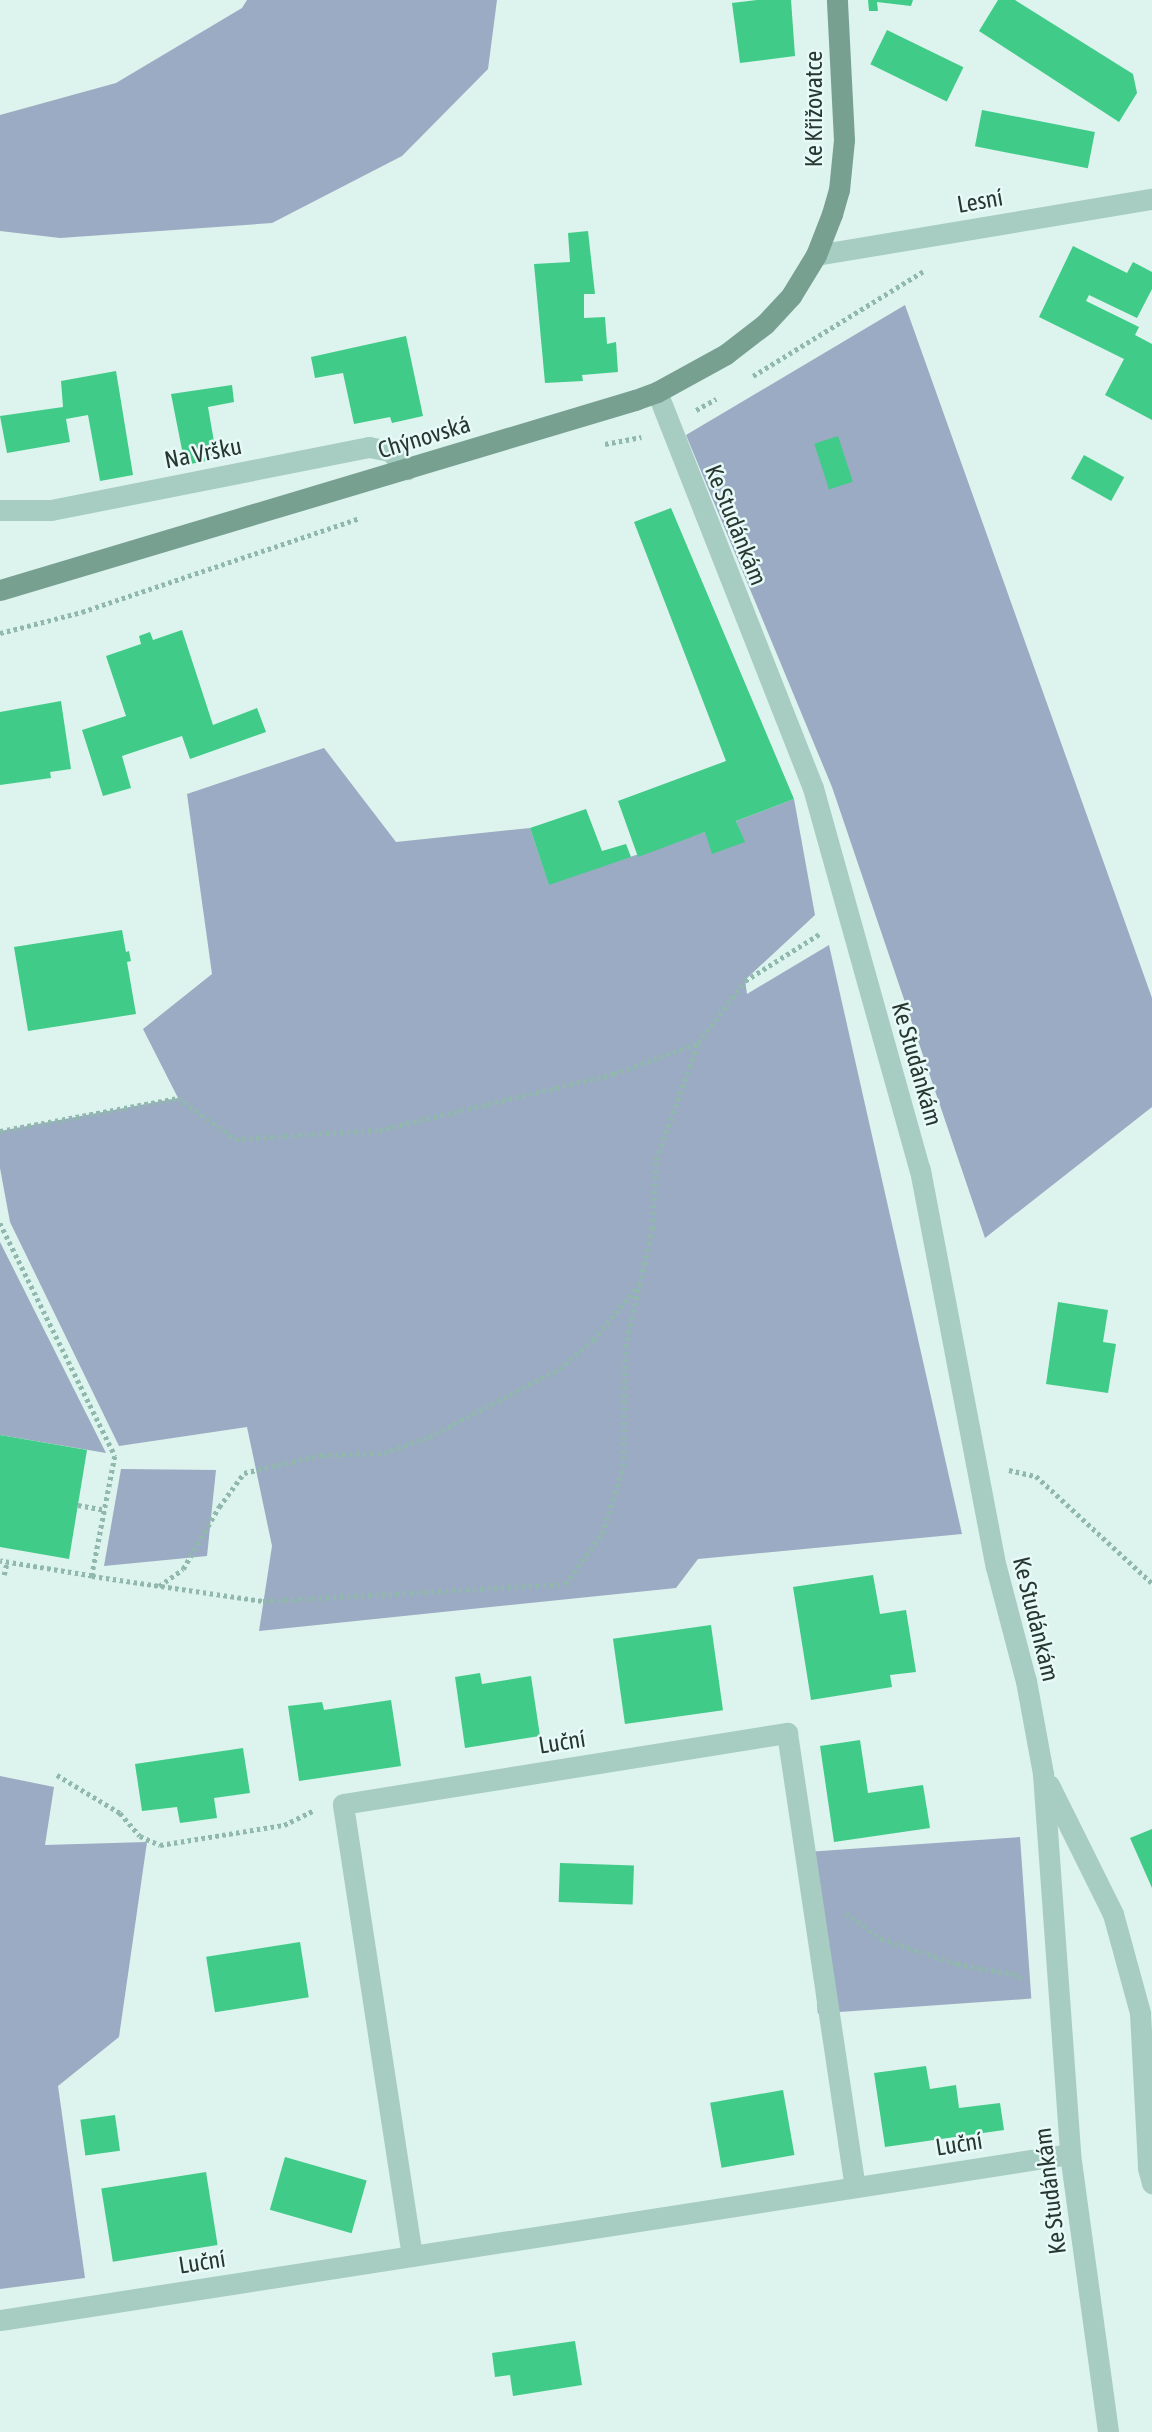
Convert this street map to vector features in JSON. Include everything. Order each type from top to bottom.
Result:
[{"type":"street","name":"Ke Křižovatce","points":[[816,255],[832,214],[842,166],[844,105],[837,0]]},
{"type":"street","name":"Lesní","points":[[816,255],[1152,199]]},
{"type":"street","name":"Chýnovská","points":[[0,590],[657,392],[726,354],[765,324],[791,296],[816,255]]},
{"type":"street","name":"Ke Studánkám","points":[[657,392],[813,788],[920,1170],[996,1567],[1026,1681],[1044,1774],[1070,2154],[1108,2432]]},
{"type":"street","name":"Na Vršku","points":[[0,510],[51,510],[369,446],[390,451],[407,469]]},
{"type":"street","name":"Luční","points":[[343,1804],[787,1732],[855,2187]]},
{"type":"street","name":"Ke Studánkám","points":[[1044,1774],[1113,1914],[1146,2014],[1147,2168],[1152,2183]]},
{"type":"street","points":[[343,1804],[412,2256]]},
{"type":"street","name":"Luční","points":[[0,2320],[1070,2154]]},
{"type":"path","points":[[751,377],[925,270],[937,266]]},
{"type":"path","points":[[692,413],[727,391]]},
{"type":"path","points":[[595,446],[650,435]]},
{"type":"path","points":[[0,633],[82,612],[361,517]]},
{"type":"path","points":[[0,1561],[263,1601],[565,1584],[602,1534],[622,1467],[625,1347],[652,1229],[656,1160],[698,1043],[745,981],[849,916]]},
{"type":"path","points":[[0,1131],[178,1098],[235,1139],[379,1130],[614,1074],[698,1043]]},
{"type":"path","points":[[0,1223],[116,1456],[92,1576]]},
{"type":"path","points":[[159,1586],[183,1569],[219,1507],[244,1473],[321,1455],[384,1453],[429,1437],[559,1369],[593,1340],[639,1284]]},
{"type":"path","points":[[976,1462],[1036,1476],[1152,1583]]},
{"type":"path","points":[[78,1505],[105,1510]]},
{"type":"path","points":[[4,1575],[7,1562]]},
{"type":"path","points":[[57,1775],[120,1813],[140,1836],[160,1845],[284,1825],[323,1807],[343,1804]]},
{"type":"path","points":[[810,1886],[881,1938],[957,1964],[1013,1974],[1059,1994]]},
{"type":"shaded area","points":[[247,0],[497,0],[488,69],[402,156],[272,223],[60,238],[0,231],[0,115],[116,83],[242,8]]},
{"type":"shaded area","points":[[905,305],[1152,998],[1152,1107],[985,1238],[832,787],[686,435]]},
{"type":"shaded area","points":[[324,748],[396,842],[530,828],[549,884],[705,832],[744,842],[736,821],[794,799],[815,915],[745,980],[747,994],[829,945],[962,1534],[698,1559],[676,1588],[259,1631],[272,1546],[247,1427],[119,1446],[10,1222],[0,1168],[0,1131],[178,1098],[143,1029],[212,974],[187,794]]},
{"type":"shaded area","points":[[0,1242],[106,1453],[0,1435]]},
{"type":"shaded area","points":[[121,1469],[216,1470],[207,1556],[104,1566]]},
{"type":"shaded area","points":[[0,1776],[54,1787],[45,1845],[147,1842],[119,2037],[58,2086],[85,2278],[0,2289]]},
{"type":"shaded area","points":[[1020,1837],[1031,1999],[818,2014],[807,1852]]},
{"type":"building","points":[[791,0],[795,56],[740,63],[732,3]]},
{"type":"building","points":[[868,0],[913,0],[911,6],[877,2],[878,11],[869,11]]},
{"type":"building","points":[[998,0],[1015,0],[1133,74],[1137,93],[1119,122],[979,31]]},
{"type":"building","points":[[887,30],[963,67],[947,101],[870,64]]},
{"type":"building","points":[[982,110],[1095,132],[1088,168],[975,146]]},
{"type":"building","points":[[588,231],[595,294],[584,294],[584,318],[605,317],[607,344],[616,342],[618,372],[582,375],[583,381],[545,383],[534,264],[570,262],[568,233]]},
{"type":"building","points":[[1073,246],[1127,273],[1133,262],[1152,272],[1152,289],[1137,318],[1089,295],[1086,301],[1139,327],[1135,335],[1152,344],[1152,420],[1105,395],[1124,359],[1039,317]]},
{"type":"building","points":[[406,336],[423,416],[392,423],[390,417],[354,424],[343,373],[315,378],[311,357]]},
{"type":"building","points":[[116,371],[133,475],[100,481],[88,415],[66,419],[70,442],[7,453],[0,416],[63,407],[61,381]]},
{"type":"building","points":[[232,385],[234,402],[208,407],[217,459],[185,465],[171,394]]},
{"type":"building","points":[[838,436],[853,482],[829,489],[814,444]]},
{"type":"building","points":[[1084,455],[1124,477],[1111,501],[1071,479]]},
{"type":"building","points":[[671,508],[794,799],[736,821],[745,842],[712,854],[705,832],[638,857],[618,801],[726,761],[634,522]]},
{"type":"building","points":[[182,630],[213,725],[257,708],[266,732],[190,759],[182,736],[122,756],[131,788],[103,796],[82,730],[126,716],[106,656],[141,644],[139,636],[150,632],[153,640]]},
{"type":"building","points":[[61,701],[71,769],[50,772],[51,778],[0,785],[0,712]]},
{"type":"building","points":[[586,809],[602,851],[626,844],[631,857],[549,885],[530,828]]},
{"type":"building","points":[[122,930],[126,952],[129,951],[131,961],[127,962],[136,1014],[28,1031],[14,947]]},
{"type":"building","points":[[1058,1302],[1108,1310],[1103,1342],[1116,1344],[1108,1393],[1046,1384]]},
{"type":"building","points":[[0,1435],[87,1450],[69,1559],[0,1547]]},
{"type":"building","points":[[873,1575],[880,1614],[906,1610],[916,1672],[890,1675],[892,1687],[811,1700],[793,1587]]},
{"type":"building","points":[[711,1625],[723,1710],[625,1724],[613,1639]]},
{"type":"building","points":[[480,1673],[482,1684],[531,1676],[540,1736],[465,1748],[455,1677]]},
{"type":"building","points":[[391,1700],[401,1766],[299,1781],[288,1706],[322,1702],[324,1710]]},
{"type":"building","points":[[860,1740],[868,1793],[923,1785],[930,1828],[834,1842],[820,1746]]},
{"type":"building","points":[[243,1748],[250,1793],[214,1798],[217,1818],[180,1823],[177,1807],[142,1811],[135,1764]]},
{"type":"building","points":[[1152,1829],[1152,1888],[1130,1838]]},
{"type":"building","points":[[560,1863],[634,1866],[633,1905],[559,1902]]},
{"type":"building","points":[[300,1942],[309,1997],[215,2012],[206,1957]]},
{"type":"building","points":[[926,2066],[930,2089],[956,2085],[959,2108],[1000,2103],[1004,2130],[885,2147],[874,2073]]},
{"type":"building","points":[[783,2090],[794,2155],[722,2168],[710,2103]]},
{"type":"building","points":[[115,2115],[120,2151],[85,2156],[80,2120]]},
{"type":"building","points":[[285,2157],[367,2180],[352,2233],[270,2210]]},
{"type":"building","points":[[206,2172],[218,2245],[113,2262],[101,2189]]},
{"type":"building","points":[[575,2341],[582,2385],[513,2396],[510,2375],[495,2377],[492,2353]]}]
